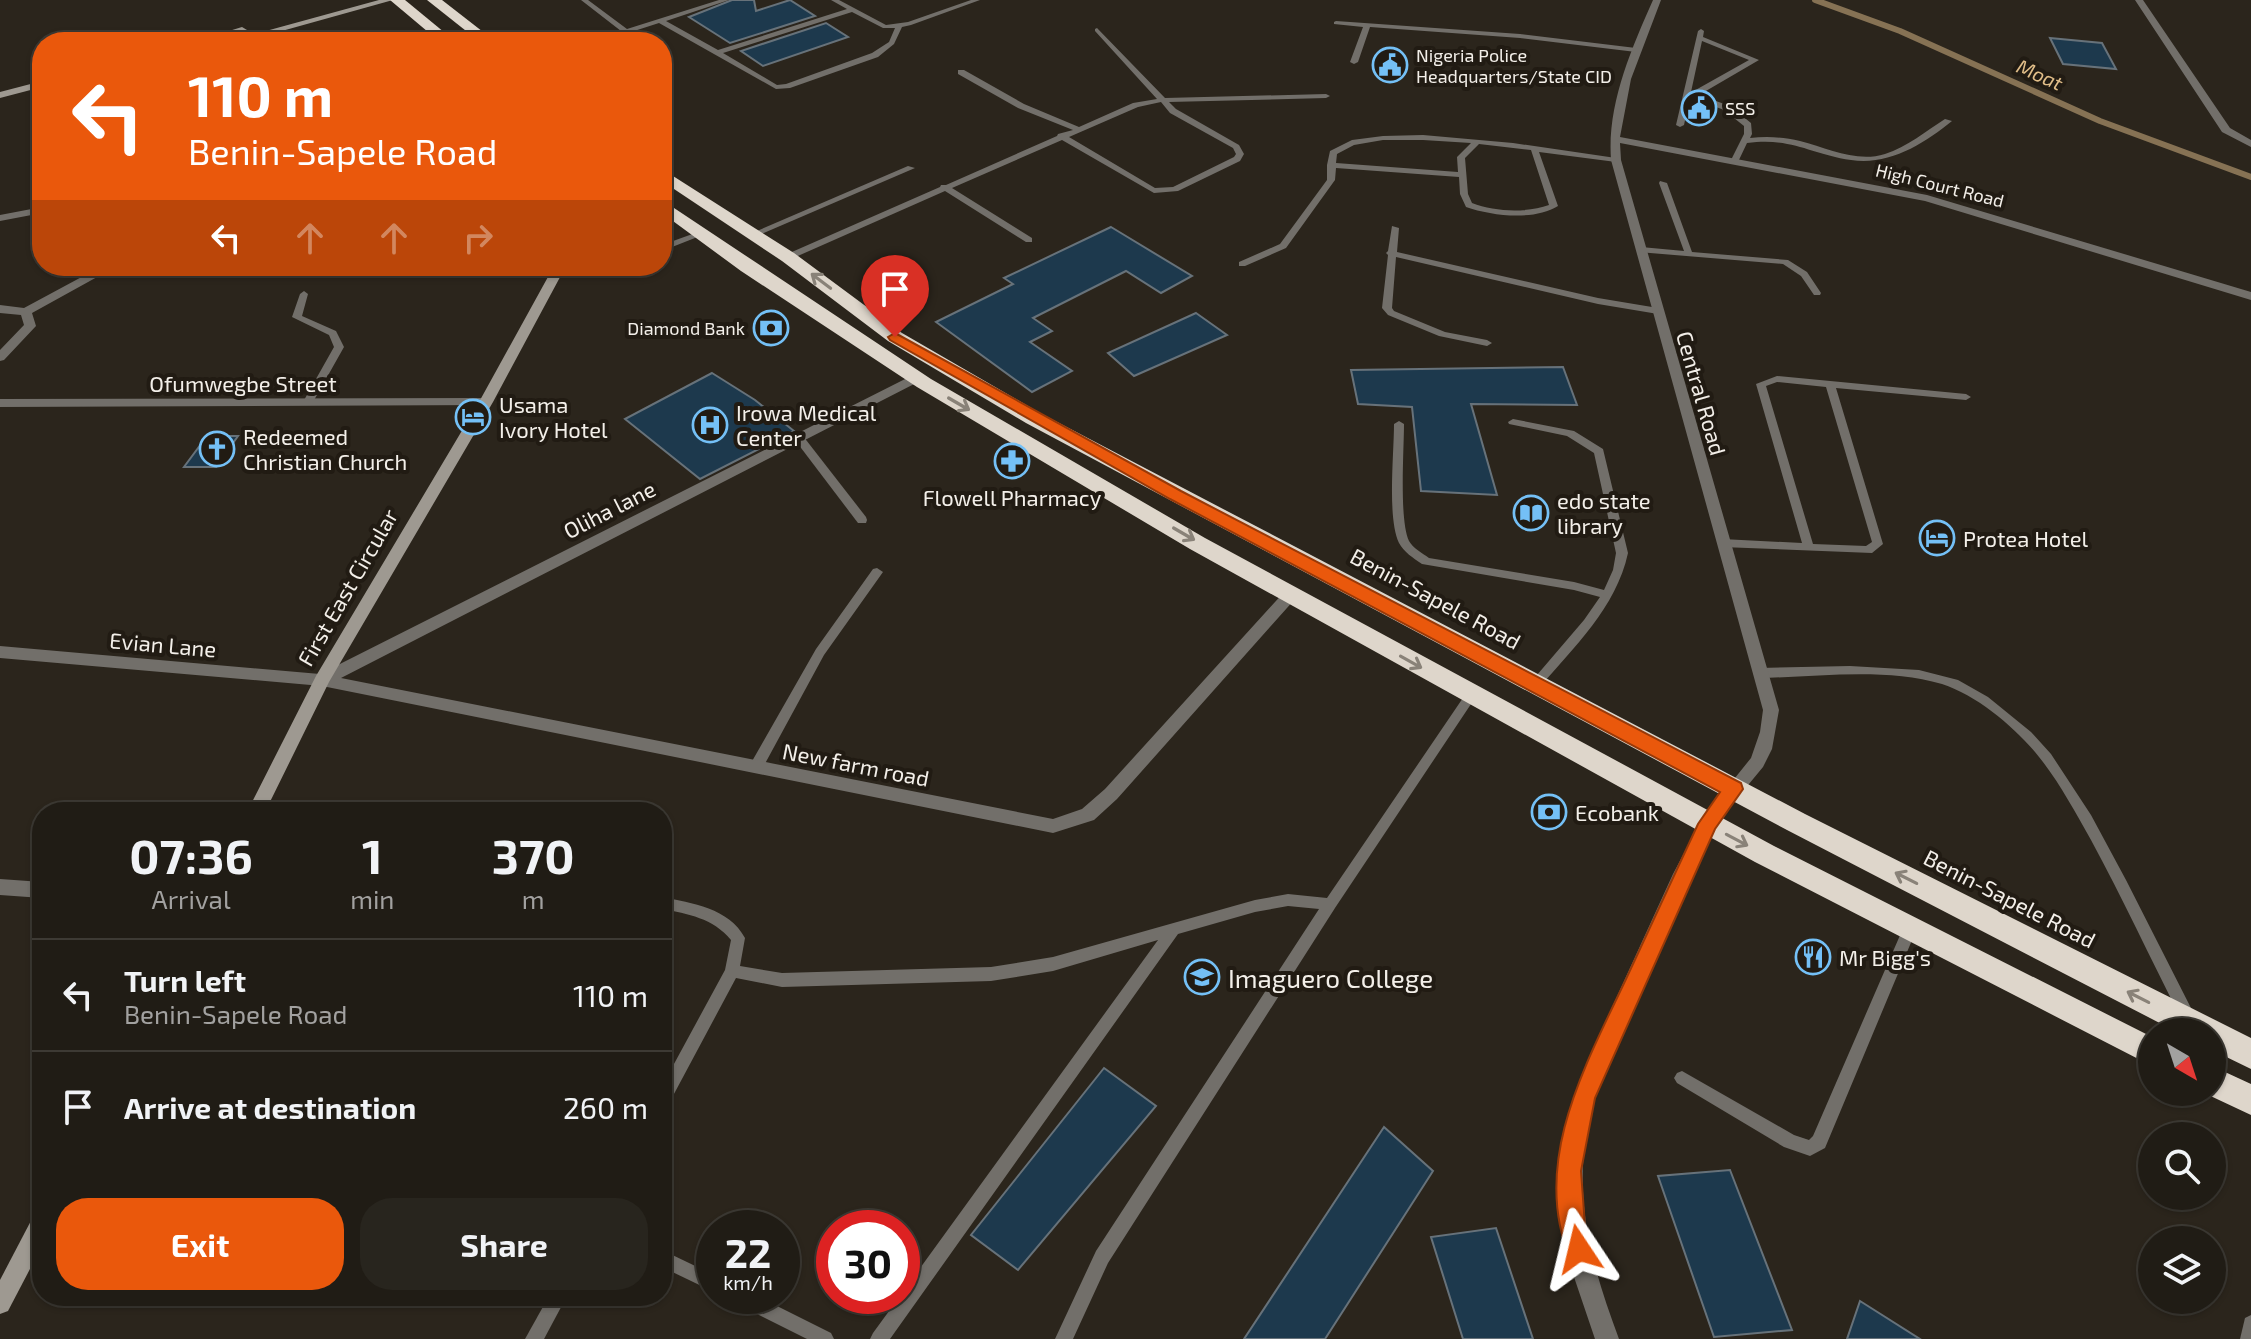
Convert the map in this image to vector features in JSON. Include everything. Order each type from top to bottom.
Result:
[{"type":"highway","points":[[397,0],[437,32]]},
{"type":"highway","points":[[434,0],[476,32]]},
{"type":"highway","name":"Benin-Sapele Road","points":[[672,181],[788,257],[895,337],[1033,418],[1535,685],[2181,1018]]},
{"type":"highway","points":[[672,212],[755,275],[915,378],[1290,595],[1908,933],[2138,1045]]},
{"type":"highway","name":"Benin-Sapele Road","points":[[2226,1041],[2251,1054]]},
{"type":"highway","points":[[2226,1088],[2251,1100]]},
{"type":"street","points":[[235,32],[355,0]]},
{"type":"street","points":[[269,32],[389,0]]},
{"type":"street","name":"Central Road","points":[[1607,1339],[1591,1297],[1572,1226],[1569,1171],[1583,1097],[1708,824],[1757,765],[1769,744],[1771,710],[1616,160],[1613,139],[1636,50],[1657,0]]},
{"type":"street","points":[[2139,0],[2226,130],[2251,144]]},
{"type":"street","points":[[0,95],[32,87]]},
{"type":"street","points":[[0,103],[32,95]]},
{"type":"street","name":"High Court Road","points":[[1613,139],[1927,198],[2251,296]]},
{"type":"street","points":[[0,218],[32,212]]},
{"type":"street","points":[[0,309],[26,312],[93,276]]},
{"type":"street","name":"First East Circular","points":[[261,802],[322,680],[486,402],[555,276]]},
{"type":"street","points":[[0,357],[30,326],[26,312]]},
{"type":"street","name":"Oliha lane","points":[[322,680],[915,378]]},
{"type":"street","name":"Ofumwegbe Street","points":[[0,403],[486,402]]},
{"type":"street","name":"New farm road","points":[[322,680],[1053,826],[1088,815],[1111,794],[1290,595]]},
{"type":"street","name":"Evian Lane","points":[[0,652],[322,680]]},
{"type":"street","points":[[0,887],[32,889]]},
{"type":"street","points":[[0,1303],[32,1242]]},
{"type":"lane","points":[[584,0],[627,32],[726,0]]},
{"type":"lane","points":[[834,0],[885,27],[899,26],[977,0]]},
{"type":"lane","points":[[717,53],[852,10]]},
{"type":"lane","points":[[662,22],[776,87],[787,86],[875,55],[892,43],[899,26]]},
{"type":"lane","points":[[1336,23],[1520,36],[1636,50]]},
{"type":"lane","points":[[1354,62],[1367,26]]},
{"type":"lane","points":[[1061,136],[1154,191],[1175,189],[1237,159],[1240,154],[1236,147],[1188,122],[1162,100],[1097,30]]},
{"type":"lane","points":[[1680,125],[1690,94],[1700,35],[1755,60],[1690,94]]},
{"type":"lane","points":[[961,72],[1021,106],[1077,129]]},
{"type":"lane","points":[[1690,94],[1742,118],[1748,125],[1745,141],[1735,160]]},
{"type":"lane","points":[[788,257],[1136,105],[1162,100],[1326,96]]},
{"type":"lane","points":[[1745,141],[1787,138],[1844,157],[1866,159],[1891,155],[1948,121]]},
{"type":"lane","points":[[1242,264],[1283,246],[1331,180],[1331,165],[1338,148],[1363,140],[1443,138],[1616,160]]},
{"type":"lane","points":[[1476,143],[1462,152],[1466,201],[1473,208],[1547,210],[1555,202],[1535,150]]},
{"type":"lane","points":[[1331,165],[1462,175]]},
{"type":"lane","points":[[754,234],[911,168]]},
{"type":"lane","points":[[1663,183],[1689,254]]},
{"type":"lane","points":[[944,187],[1029,240]]},
{"type":"lane","points":[[1395,228],[1390,253],[1387,308],[1391,313],[1442,334],[1487,343]]},
{"type":"lane","points":[[672,244],[701,234]]},
{"type":"lane","points":[[1641,250],[1785,262],[1804,274],[1817,293]]},
{"type":"lane","points":[[1390,253],[1598,301],[1658,311]]},
{"type":"lane","points":[[304,294],[295,314],[302,321],[333,333],[339,347],[308,402]]},
{"type":"lane","points":[[1809,547],[1760,386],[1777,379],[1966,397]]},
{"type":"lane","points":[[1722,543],[1868,550],[1878,544],[1830,384]]},
{"type":"lane","points":[[1513,422],[1570,433],[1599,451],[1622,553],[1621,566],[1594,615],[1535,685]]},
{"type":"lane","points":[[1399,424],[1403,540],[1413,553],[1426,561],[1605,594]]},
{"type":"lane","points":[[799,438],[862,520]]},
{"type":"lane","points":[[756,767],[820,652],[877,572]]},
{"type":"lane","points":[[1759,673],[1908,672],[1945,680],[2003,714],[2046,755],[2197,1018]]},
{"type":"lane","points":[[1064,1339],[1102,1257],[1330,904],[1471,695]]},
{"type":"lane","points":[[732,971],[782,980],[991,974],[1053,964],[1288,900],[1330,904]]},
{"type":"lane","points":[[672,905],[699,910],[729,923],[738,938],[732,971],[672,1083]]},
{"type":"lane","points":[[879,1339],[1174,929]]},
{"type":"lane","points":[[1682,1078],[1790,1141],[1810,1148],[1819,1142],[1908,933]]},
{"type":"lane","points":[[672,1263],[696,1275]]},
{"type":"lane","points":[[534,1339],[552,1306]]},
{"type":"lane","points":[[775,1314],[825,1339]]},
{"type":"lane","points":[[2249,1339],[2251,1324]]},
{"type":"building","points":[[732,0],[754,0],[756,11],[790,0],[815,16],[730,43],[689,17]]},
{"type":"building","points":[[826,23],[848,37],[763,66],[741,51]]},
{"type":"building","points":[[2050,38],[2102,43],[2116,69],[2063,64]]},
{"type":"building","points":[[1111,227],[1192,276],[1161,293],[1126,271],[1033,318],[1052,331],[1030,342],[1072,371],[1032,392],[936,322],[1013,284],[1004,278]]},
{"type":"building","points":[[1196,313],[1227,335],[1134,376],[1108,353]]},
{"type":"building","points":[[1563,367],[1577,405],[1471,404],[1497,495],[1421,491],[1412,407],[1358,404],[1351,370]]},
{"type":"building","name":"Irowa Medical Center","points":[[712,373],[755,400],[794,431],[700,479],[625,419]]},
{"type":"building","points":[[207,436],[238,436],[216,467],[184,467]]},
{"type":"building","points":[[1104,1068],[1156,1106],[1018,1270],[971,1235]]},
{"type":"building","points":[[1384,1127],[1433,1171],[1325,1339],[1244,1339]]},
{"type":"building","points":[[1730,1170],[1792,1330],[1714,1337],[1658,1176]]},
{"type":"building","points":[[1496,1228],[1533,1339],[1463,1339],[1431,1237]]},
{"type":"building","points":[[1860,1301],[1920,1339],[1847,1339]]},
{"type":"waterway","name":"Moat","points":[[1815,0],[1900,31],[2100,121],[2251,177]]},
{"type":"place","name":"Nigeria Police Headquarters/State CID","points":[[1390,65]]},
{"type":"place","name":"SSS","points":[[1699,108]]},
{"type":"place","name":"Diamond Bank","points":[[771,328]]},
{"type":"place","name":"Usama Ivory Hotel","points":[[473,417]]},
{"type":"place","name":"Irowa Medical Center","points":[[710,425]]},
{"type":"place","name":"Redeemed Christian Church","points":[[217,449]]},
{"type":"place","name":"Flowell Pharmacy","points":[[1012,461]]},
{"type":"place","name":"edo state library","points":[[1531,513]]},
{"type":"place","name":"Protea Hotel","points":[[1937,538]]},
{"type":"place","name":"Ecobank","points":[[1549,812]]},
{"type":"place","name":"Mr Bigg's","points":[[1813,957]]},
{"type":"place","name":"Imaguero College","points":[[1202,977]]},
{"type":"route","points":[[895,337],[1033,418],[1175,495],[1734,789],[1708,824],[1583,1097],[1569,1171],[1572,1226],[1579,1249]]}]
